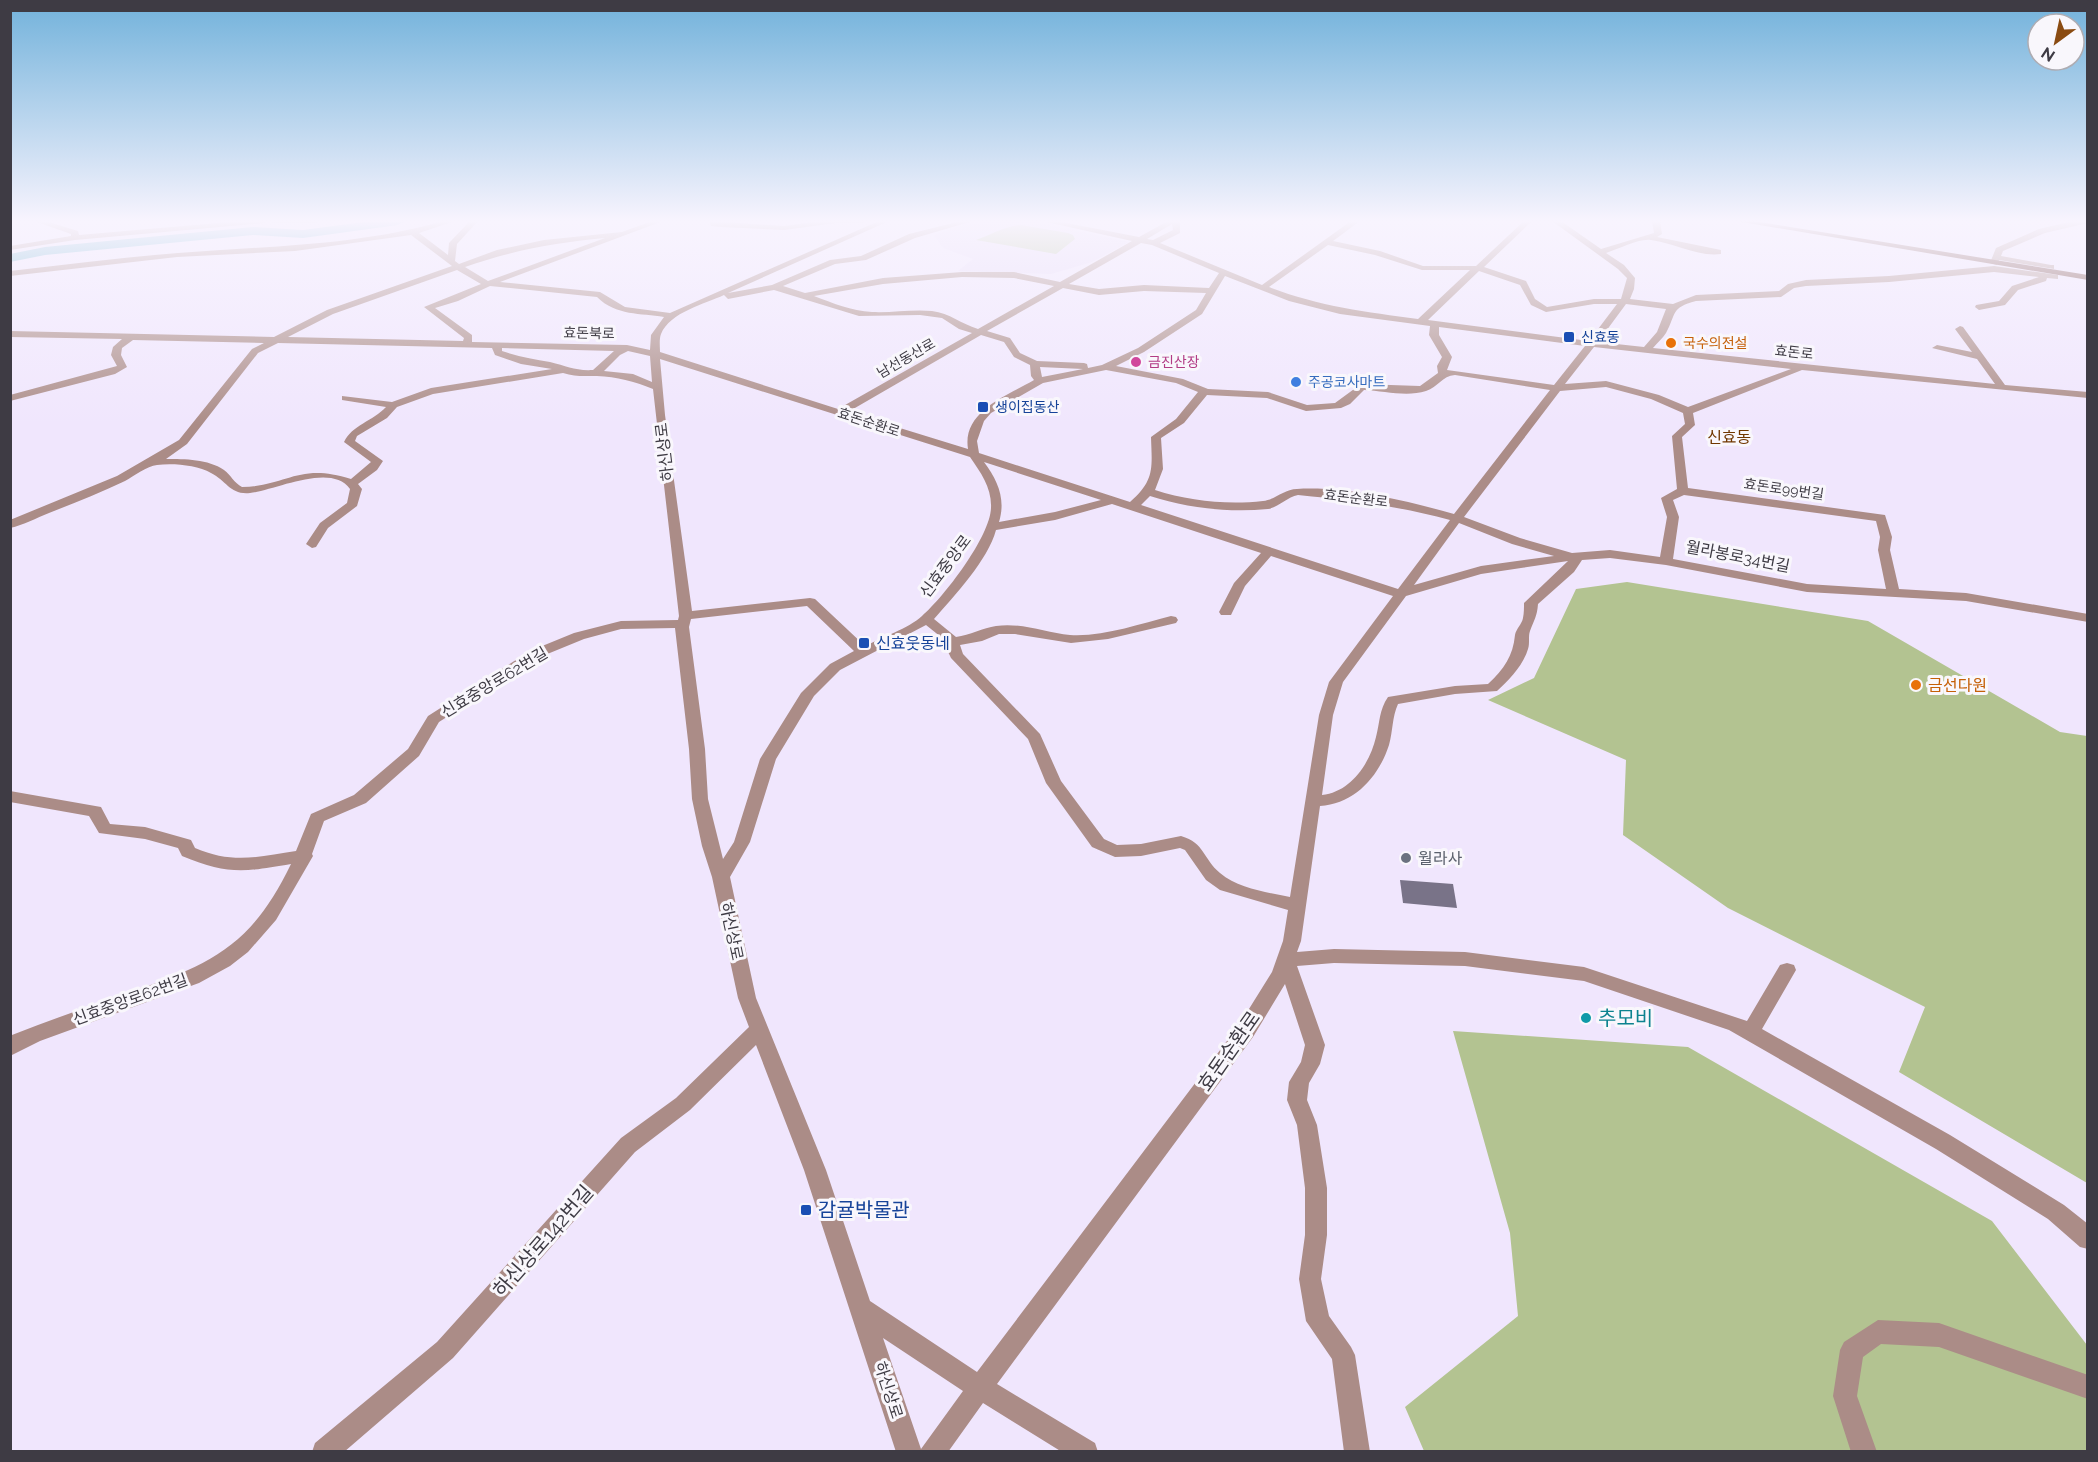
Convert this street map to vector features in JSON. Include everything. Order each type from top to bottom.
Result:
[{"type":"street","points":[[10,525],[152,461],[183,442],[255,351],[330,312],[395,289]]},
{"type":"street","points":[[466,289],[455,299],[428,307],[469,337],[468,343]]},
{"type":"street","points":[[547,289],[600,295],[604,300],[621,308],[670,316]]},
{"type":"street","points":[[615,346],[648,338],[670,316],[729,289]]},
{"type":"street","points":[[711,297],[758,289]]},
{"type":"street","points":[[785,289],[847,312],[873,315],[912,313],[947,316],[957,321],[962,327],[1007,340],[1017,355],[1035,364],[1105,367],[1170,379],[1205,392],[1268,395],[1306,408],[1337,406],[1346,402],[1361,387],[1427,387],[1435,378],[1455,372],[1556,388],[1606,384],[1655,397],[1688,411],[1712,404],[1751,385],[1787,376],[1802,366]]},
{"type":"street","points":[[806,295],[834,289]]},
{"type":"street","name":"남선동산로","points":[[840,412],[1055,289]]},
{"type":"street","points":[[1083,289],[1122,292],[1135,289]]},
{"type":"street","points":[[974,455],[972,441],[979,420],[987,411],[1040,381],[1105,367],[1141,350],[1200,312],[1212,291],[1170,289]]},
{"type":"street","name":"효돈로","points":[[1266,289],[1292,299],[1340,310],[1419,323],[1647,350],[2088,395]]},
{"type":"street","points":[[1419,323],[1455,289]]},
{"type":"street","points":[[1526,289],[1533,304],[1544,310],[1554,310],[1579,303],[1624,301],[1675,307]]},
{"type":"street","name":"효돈순환로","points":[[932,1452],[1246,1031],[1281,974],[1292,941],[1326,715],[1336,682],[1457,518],[1592,344],[1624,301],[1630,289]]},
{"type":"street","points":[[1647,350],[1661,333],[1669,310],[1675,307],[1696,298],[1781,294],[1787,289]]},
{"type":"street","points":[[1979,307],[2002,303],[2014,289]]},
{"type":"street","points":[[1435,325],[1434,335],[1448,357],[1442,366],[1443,374]]},
{"type":"street","points":[[1960,329],[2002,387]]},
{"type":"street","name":"효돈북로","points":[[10,334],[627,348]]},
{"type":"street","points":[[10,398],[112,372],[123,367],[116,355],[118,347],[130,337]]},
{"type":"street","name":"하신상로","points":[[648,338],[655,354],[698,749],[700,799],[710,846],[721,877],[747,998],[815,1170],[909,1452]]},
{"type":"street","points":[[496,344],[498,353],[575,374],[596,373],[633,377],[658,388]]},
{"type":"street","points":[[596,373],[617,353],[627,348]]},
{"type":"street","name":"효돈순환로","points":[[627,348],[655,354],[840,412],[1400,594]]},
{"type":"street","points":[[1937,348],[1980,357]]},
{"type":"street","points":[[1035,364],[1036,376],[1040,381]]},
{"type":"street","points":[[352,483],[373,468],[377,460],[353,447],[349,442],[353,434],[383,416],[393,405],[431,391],[564,370]]},
{"type":"street","points":[[1132,507],[1150,492],[1158,476],[1156,437],[1180,421],[1205,392]]},
{"type":"street","points":[[346,398],[393,405]]},
{"type":"street","points":[[1666,561],[1673,517],[1667,498],[1683,491],[1677,436],[1690,425],[1688,411]]},
{"type":"street","name":"신효중앙로","points":[[721,877],[742,842],[768,759],[808,693],[835,667],[926,620],[950,593],[987,541],[997,508],[992,481],[974,455]]},
{"type":"street","points":[[152,461],[201,466],[217,471],[231,487],[241,490],[310,475],[329,476],[352,483],[356,489],[353,504],[324,526],[312,544]]},
{"type":"street","name":"효돈로99번길","points":[[1683,491],[1881,518],[1886,537],[1884,550],[1893,593]]},
{"type":"street","name":"효돈순환로","points":[[1150,492],[1180,502],[1206,506],[1268,505],[1290,493],[1320,493],[1414,506],[1457,518]]},
{"type":"street","points":[[991,527],[1055,516],[1104,504],[1109,500]]},
{"type":"street","points":[[1313,801],[1334,799],[1351,790],[1374,765],[1384,737],[1387,709],[1393,700],[1455,690],[1492,688],[1516,660],[1524,640],[1522,633],[1530,619],[1531,603],[1570,569],[1574,557],[1516,541],[1457,518]]},
{"type":"street","points":[[1226,612],[1233,592],[1241,580],[1269,551]]},
{"type":"street","name":"월라봉로34번길","points":[[1400,594],[1481,570],[1574,557],[1610,555],[1666,561],[1807,588],[1966,597],[2088,618]]},
{"type":"street","name":"신효중앙로62번길","points":[[10,1048],[19,1041],[187,980],[223,962],[253,936],[284,897],[305,856],[317,818],[360,799],[414,752],[433,719],[535,654],[579,636],[621,625],[684,620],[810,602],[863,652]]},
{"type":"street","points":[[926,620],[944,630],[953,642],[956,656],[1035,737],[1054,783],[1098,843],[1115,851],[1141,850],[1181,843],[1191,846],[1212,876],[1226,886],[1256,896],[1297,905]]},
{"type":"street","points":[[953,642],[977,638],[997,630],[1015,630],[1071,639],[1108,635],[1171,620]]},
{"type":"street","points":[[10,796],[95,811],[105,829],[145,833],[185,844],[188,852],[209,861],[242,866],[305,856]]},
{"type":"street","points":[[1357,1452],[1342,1355],[1318,1321],[1310,1279],[1316,1235],[1316,1188],[1307,1125],[1298,1100],[1299,1082],[1310,1064],[1315,1045],[1286,960],[1334,956],[1465,959],[1584,974],[1736,1024],[1943,1142],[2056,1212],[2088,1239]]},
{"type":"street","points":[[1750,1032],[1787,970]]},
{"type":"street","name":"하신상로142번길","points":[[324,1452],[445,1350],[628,1145],[683,1104],[760,1028]]},
{"type":"street","points":[[862,1309],[935,1360],[1086,1452]]},
{"type":"street","points":[[1864,1452],[1845,1396],[1852,1350],[1878,1332],[1939,1335],[2088,1387]]},
{"type":"green space","points":[[1627,582],[1868,621],[2060,732],[2087,736],[2087,1183],[1899,1072],[1925,1007],[1728,908],[1623,835],[1626,760],[1488,700],[1534,678],[1576,589]]},
{"type":"green space","points":[[1453,1031],[1688,1047],[1992,1221],[2087,1345],[2087,1451],[1424,1451],[1405,1407],[1518,1316],[1510,1233]]},
{"type":"building","name":"월라사","points":[[1400,880],[1453,884],[1457,908],[1403,903]]},
{"type":"place","name":"신효동","points":[[1569,337]]},
{"type":"place","name":"국수의전설","points":[[1671,343]]},
{"type":"place","name":"금진산장","points":[[1136,362]]},
{"type":"place","name":"주공코사마트","points":[[1296,382]]},
{"type":"place","name":"생이집동산","points":[[983,407]]},
{"type":"place","name":"신효웃동네","points":[[864,643]]},
{"type":"place","name":"금선다원","points":[[1916,685]]},
{"type":"place","name":"월라사","points":[[1406,858]]},
{"type":"place","name":"추모비","points":[[1586,1018]]},
{"type":"place","name":"감귤박물관","points":[[806,1210]]},
{"type":"district","name":"신효동","points":[[1729,437]]}]
